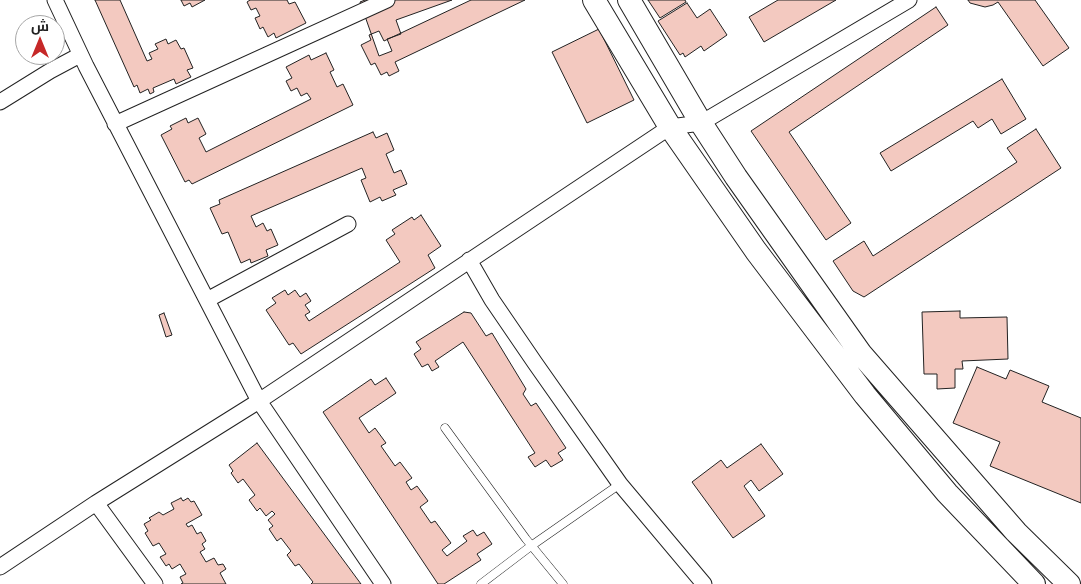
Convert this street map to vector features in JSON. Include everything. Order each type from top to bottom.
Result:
[{"type":"main road","points":[[594,0],[670,127],[756,251],[865,395],[947,493],[1034,584]]},
{"type":"main road","points":[[630,0],[701,123],[736,177],[861,354],[1016,532],[1069,584]]},
{"type":"street","points":[[56,0],[80,55],[259,401],[383,584]]},
{"type":"street","points":[[115,124],[387,0]]},
{"type":"street","points":[[0,567],[96,503],[259,401],[670,127],[701,123],[909,0]]},
{"type":"street","points":[[0,102],[80,55]]},
{"type":"street","points":[[207,300],[348,224]]},
{"type":"street","points":[[469,260],[492,300],[534,363],[620,484],[704,584]]},
{"type":"street","points":[[96,503],[155,584]]},
{"type":"lane","points":[[445,428],[531,546],[563,584]]},
{"type":"lane","points":[[482,584],[531,546],[620,484]]},
{"type":"building","points":[[95,0],[120,0],[147,61],[152,59],[149,53],[158,49],[155,44],[166,39],[168,44],[176,40],[181,49],[184,48],[193,68],[187,70],[191,77],[176,84],[174,79],[153,88],[154,92],[150,94],[148,89],[140,93],[137,85],[134,87]]},
{"type":"building","points":[[181,0],[205,0],[192,7],[190,3],[184,6]]},
{"type":"building","points":[[250,0],[287,0],[289,4],[295,2],[306,23],[276,38],[274,33],[268,37],[263,27],[260,29],[255,18],[260,16],[256,8],[251,10],[247,2]]},
{"type":"building","points":[[365,0],[452,0],[396,20],[401,34],[387,39],[392,51],[379,56],[360,2]]},
{"type":"building","points":[[471,0],[525,0],[395,62],[399,71],[389,76],[387,72],[381,75],[375,63],[371,65],[361,45],[371,40],[369,35],[379,31],[384,41]]},
{"type":"building","points":[[648,0],[685,0],[686,2],[660,18]]},
{"type":"building","points":[[778,0],[836,0],[764,42],[749,17]]},
{"type":"building","points":[[968,0],[1035,0],[1069,48],[1043,66],[998,2],[985,7],[970,3]]},
{"type":"building","points":[[687,3],[697,18],[710,9],[727,35],[704,51],[701,46],[685,57],[683,53],[680,55],[658,21]]},
{"type":"building","points":[[936,7],[948,25],[789,132],[851,223],[826,240],[751,131]]},
{"type":"building","points":[[599,29],[634,100],[587,123],[552,52]]},
{"type":"building","points":[[326,53],[334,70],[330,72],[337,87],[343,84],[353,105],[192,184],[189,180],[185,182],[161,135],[172,129],[170,126],[186,118],[188,123],[198,118],[206,134],[199,138],[206,152],[311,99],[307,93],[301,96],[297,88],[291,91],[286,81],[292,78],[286,67],[309,55],[311,60]]},
{"type":"building","points":[[1002,79],[1026,119],[1001,134],[992,119],[978,128],[973,121],[891,171],[880,153]]},
{"type":"building","points":[[1036,129],[1061,168],[864,297],[853,291],[833,261],[864,241],[873,256],[1017,162],[1007,148]]},
{"type":"building","points":[[373,132],[376,138],[387,133],[394,150],[386,154],[394,173],[401,170],[407,184],[393,190],[396,195],[382,201],[380,197],[370,202],[361,180],[366,178],[362,168],[251,216],[256,227],[263,223],[267,231],[271,229],[278,245],[266,250],[268,256],[251,263],[250,259],[241,263],[228,232],[222,234],[210,208],[220,204],[219,200]]},
{"type":"building","points":[[421,215],[441,246],[428,255],[435,268],[301,354],[293,343],[289,345],[266,310],[276,303],[272,298],[285,290],[288,295],[295,290],[300,297],[306,293],[311,301],[305,305],[310,312],[305,315],[309,321],[400,262],[386,240],[395,234],[392,230],[412,217],[414,220]]},
{"type":"building","points":[[960,311],[960,318],[1007,317],[1008,359],[962,361],[963,369],[955,369],[955,388],[937,389],[937,374],[924,374],[922,312]]},
{"type":"building","points":[[464,312],[471,313],[486,336],[492,333],[526,389],[523,394],[531,406],[536,403],[566,448],[558,453],[563,460],[551,467],[546,460],[535,467],[528,457],[535,453],[463,342],[435,361],[439,367],[432,371],[428,364],[422,367],[414,354],[421,349],[416,342]]},
{"type":"building","points":[[164,313],[172,335],[166,337],[159,315]]},
{"type":"building","points":[[977,367],[1006,379],[1010,370],[1049,386],[1042,402],[1081,418],[1081,503],[990,466],[1000,442],[953,423]]},
{"type":"building","points":[[386,378],[396,393],[359,418],[369,433],[375,428],[386,443],[381,446],[395,466],[400,462],[412,478],[406,482],[411,490],[417,486],[428,501],[420,507],[431,523],[435,521],[451,543],[442,550],[447,556],[467,541],[463,536],[473,530],[477,536],[484,532],[492,544],[477,554],[481,560],[444,584],[438,584],[323,412],[371,379],[375,385]]},
{"type":"building","points":[[257,443],[361,584],[311,584],[313,582],[299,564],[295,566],[287,555],[291,551],[281,538],[277,541],[269,529],[273,526],[268,520],[275,514],[272,511],[266,516],[260,508],[257,511],[249,500],[255,495],[243,479],[238,483],[231,473],[233,471],[229,465]]},
{"type":"building","points":[[761,444],[783,474],[759,491],[751,480],[744,486],[765,516],[733,538],[692,482],[721,460],[727,468]]},
{"type":"building","points":[[181,498],[183,501],[188,498],[191,502],[194,501],[202,515],[186,524],[188,527],[192,525],[197,534],[201,532],[206,541],[202,544],[205,549],[200,552],[206,562],[214,558],[218,565],[223,564],[226,569],[220,573],[226,584],[181,584],[183,583],[180,577],[186,574],[180,564],[172,569],[169,564],[166,566],[160,557],[166,554],[159,543],[153,546],[145,533],[148,531],[144,524],[151,520],[149,518],[159,512],[163,515],[174,509],[171,503]]}]
